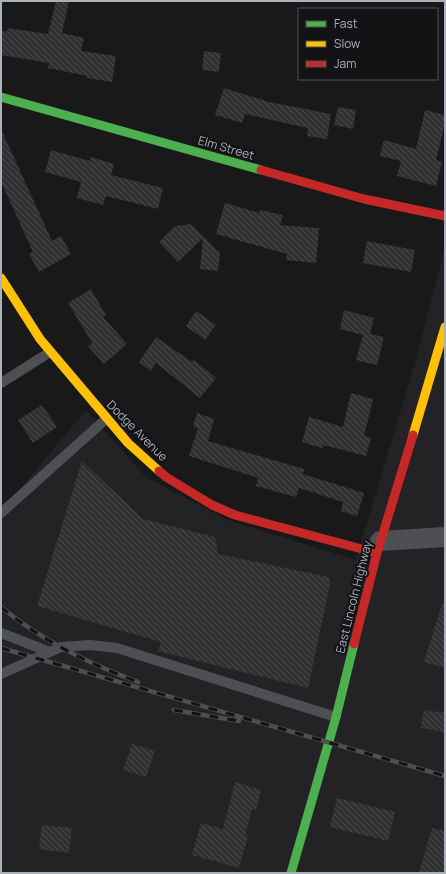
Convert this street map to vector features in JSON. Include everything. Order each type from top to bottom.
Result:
[{"type":"street","name":"Elm Street","points":[[1,97],[364,199],[445,216]]},
{"type":"street","name":"Dodge Avenue","points":[[1,278],[50,352],[128,443],[166,477],[212,505],[235,515],[379,547]]},
{"type":"street","name":"East Lincoln Highway","points":[[291,873],[336,717],[379,547],[445,327]]},
{"type":"street","points":[[379,547],[445,537]]},
{"type":"lane","points":[[1,383],[50,352]]},
{"type":"lane","points":[[1,513],[106,419]]},
{"type":"lane","points":[[1,633],[50,652]]},
{"type":"lane","points":[[1,674],[61,647],[90,645],[117,648],[336,717]]},
{"type":"shaded area","points":[[445,248],[445,873],[1,873],[1,512],[86,410],[146,477],[228,520],[356,560],[413,369]]},
{"type":"building","points":[[56,1],[69,1],[62,33],[84,38],[81,51],[116,56],[112,82],[87,78],[87,76],[48,68],[49,63],[1,55],[1,30],[7,32],[8,28],[48,34]]},
{"type":"building","points":[[204,51],[221,53],[219,72],[202,70]]},
{"type":"building","points":[[224,88],[269,102],[331,114],[327,139],[307,136],[308,128],[245,114],[242,123],[215,115]]},
{"type":"building","points":[[338,107],[356,110],[353,129],[334,125]]},
{"type":"building","points":[[425,110],[445,115],[445,123],[436,160],[442,162],[436,186],[397,176],[401,161],[380,156],[384,140],[416,149]]},
{"type":"building","points":[[1,129],[52,241],[61,236],[71,254],[39,272],[29,254],[33,252],[3,186],[1,186]]},
{"type":"building","points":[[51,150],[90,161],[91,157],[114,164],[111,175],[163,188],[158,209],[106,196],[103,205],[77,198],[81,182],[45,172]]},
{"type":"building","points":[[225,203],[259,213],[260,210],[283,215],[280,225],[319,228],[316,263],[286,260],[287,254],[216,234]]},
{"type":"building","points":[[191,224],[220,253],[218,271],[200,269],[203,238],[178,262],[159,242],[175,226]]},
{"type":"building","points":[[367,241],[415,250],[411,272],[363,263]]},
{"type":"building","points":[[91,289],[106,315],[103,317],[127,344],[104,364],[88,346],[92,343],[68,303]]},
{"type":"building","points":[[344,310],[374,318],[370,334],[384,337],[377,365],[356,360],[363,335],[340,329]]},
{"type":"building","points":[[196,311],[216,325],[205,340],[186,326]]},
{"type":"building","points":[[156,337],[192,362],[194,360],[216,378],[200,398],[156,363],[151,371],[139,362]]},
{"type":"building","points":[[351,393],[373,399],[364,436],[371,438],[366,456],[323,445],[322,448],[302,442],[309,417],[343,427]]},
{"type":"building","points":[[42,405],[57,427],[33,443],[18,420]]},
{"type":"building","points":[[197,413],[214,419],[208,441],[304,469],[303,474],[364,493],[357,516],[341,511],[343,502],[299,488],[296,497],[256,486],[258,478],[189,456],[198,428],[193,426]]},
{"type":"building","points":[[82,461],[143,519],[215,537],[218,554],[329,577],[330,584],[308,688],[158,651],[161,642],[37,606]]},
{"type":"building","points":[[442,604],[445,605],[445,668],[424,662]]},
{"type":"building","points":[[424,710],[445,713],[445,732],[421,728]]},
{"type":"building","points":[[132,744],[155,751],[146,777],[123,770]]},
{"type":"building","points":[[235,782],[261,790],[256,810],[252,809],[245,835],[248,836],[239,868],[192,855],[201,823],[223,829]]},
{"type":"building","points":[[337,798],[395,812],[388,841],[330,827]]},
{"type":"building","points":[[42,825],[72,828],[69,853],[39,849]]},
{"type":"building","points":[[432,828],[445,831],[445,873],[419,873]]},
{"type":"railway","points":[[1,607],[32,630],[66,650],[138,682]]},
{"type":"railway","points":[[1,648],[445,776]]},
{"type":"railway","points":[[174,710],[239,721]]},
{"type":"traffic: fast","points":[[1,97],[261,170]]},
{"type":"traffic: fast","points":[[291,873],[336,717],[354,644]]},
{"type":"traffic: slow","points":[[1,278],[40,339],[128,443],[159,471]]},
{"type":"traffic: slow","points":[[413,435],[445,327]]},
{"type":"traffic: jam","points":[[261,170],[364,199],[445,216]]},
{"type":"traffic: jam","points":[[354,644],[377,553],[413,435]]},
{"type":"traffic: jam","points":[[159,471],[166,477],[212,505],[235,515],[377,553]]}]
